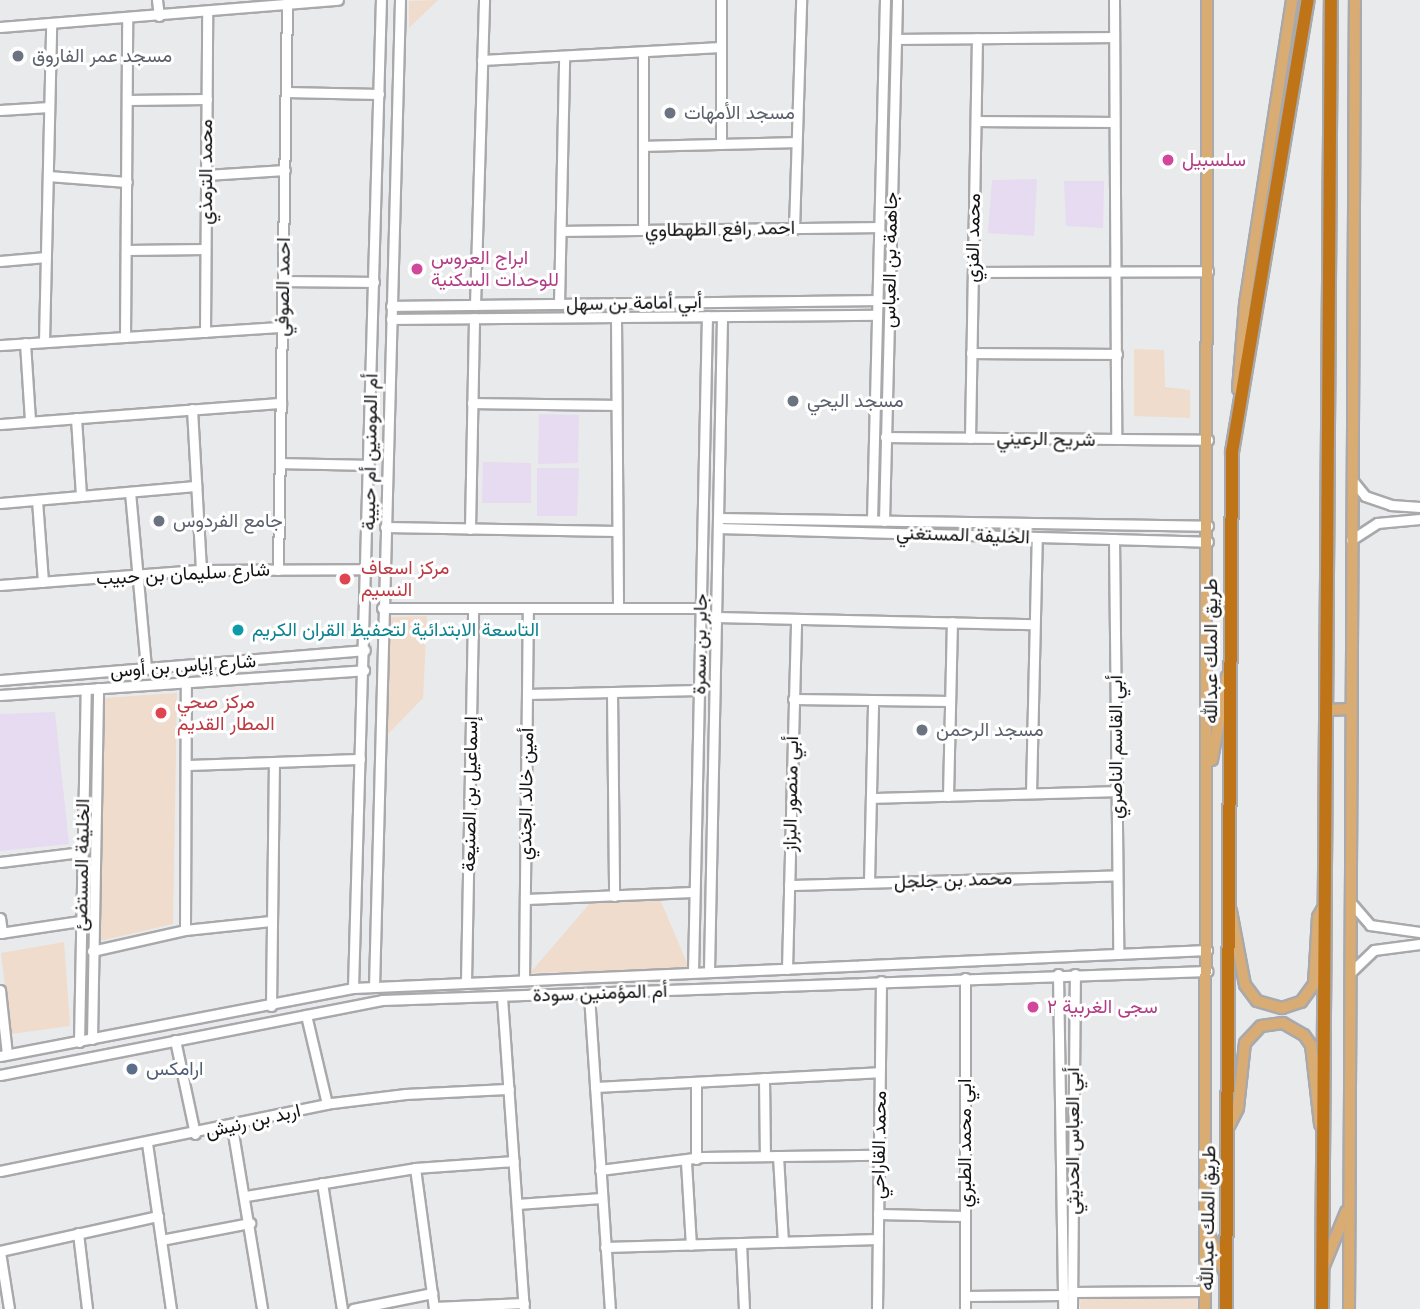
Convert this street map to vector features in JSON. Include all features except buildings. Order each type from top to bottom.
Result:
[{"type":"highway","name":"طريق الملك عبدالله","points":[[1226,1309],[1232,452],[1308,0]]},
{"type":"highway","points":[[1322,1309],[1331,0]]},
{"type":"main road","points":[[1205,1309],[1207,0]]},
{"type":"main road","points":[[1232,452],[1245,304],[1292,0]]},
{"type":"main road","points":[[1350,1308],[1355,0]]},
{"type":"main road","points":[[1207,787],[1230,659]]},
{"type":"main road","points":[[1325,710],[1351,709]]},
{"type":"main road","points":[[1230,909],[1245,985],[1257,1001],[1282,1009],[1301,1002],[1314,984],[1318,917],[1324,906]]},
{"type":"main road","points":[[1229,1126],[1238,1108],[1245,1043],[1261,1026],[1283,1023],[1304,1035],[1311,1045],[1323,1134]]},
{"type":"main road","points":[[1322,1271],[1349,1204]]},
{"type":"main road","points":[[1205,1224],[1226,1276]]},
{"type":"street","points":[[158,0],[159,16]]},
{"type":"street","points":[[0,27],[207,13],[338,0]]},
{"type":"street","name":"أم المومنين أم حبيبة","points":[[353,988],[382,0]]},
{"type":"street","name":"أم المومنين أم حبيبة","points":[[374,987],[400,0]]},
{"type":"street","points":[[475,305],[484,0]]},
{"type":"street","points":[[721,0],[721,144]]},
{"type":"street","points":[[794,229],[801,0]]},
{"type":"street","name":"جاهمة بن العباس","points":[[872,520],[885,0]]},
{"type":"street","name":"جاهمة بن العباس","points":[[884,521],[897,0]]},
{"type":"street","points":[[1114,0],[1116,439]]},
{"type":"street","name":"احمد الصوفي","points":[[278,570],[288,5]]},
{"type":"street","name":"محمد الترمذي","points":[[205,332],[207,13]]},
{"type":"street","points":[[125,337],[127,18]]},
{"type":"street","points":[[44,342],[51,23]]},
{"type":"street","points":[[896,39],[1114,37]]},
{"type":"street","name":"محمد الفزي","points":[[970,438],[977,38]]},
{"type":"street","points":[[482,60],[721,47]]},
{"type":"street","points":[[643,52],[643,230]]},
{"type":"street","points":[[559,304],[564,56]]},
{"type":"street","points":[[286,92],[379,94]]},
{"type":"street","points":[[127,100],[206,99]]},
{"type":"street","points":[[0,110],[49,107]]},
{"type":"street","points":[[976,121],[1114,122]]},
{"type":"street","points":[[643,146],[795,142]]},
{"type":"street","points":[[206,175],[285,170]]},
{"type":"street","points":[[48,176],[127,182]]},
{"type":"street","name":"احمد رافع الطهطاوي","points":[[561,231],[879,227]]},
{"type":"street","points":[[127,250],[205,249]]},
{"type":"street","points":[[0,261],[46,257]]},
{"type":"street","points":[[973,272],[1208,271]]},
{"type":"street","points":[[283,281],[374,282]]},
{"type":"street","name":"أبي أمامة بن سهل","points":[[391,306],[877,300]]},
{"type":"street","name":"أبي أمامة بن سهل","points":[[391,319],[877,315]]},
{"type":"street","name":"جابر بن سمرة","points":[[693,972],[707,316]]},
{"type":"street","name":"جابر بن سمرة","points":[[709,971],[722,316]]},
{"type":"street","points":[[615,317],[618,608]]},
{"type":"street","points":[[470,528],[474,318]]},
{"type":"street","points":[[0,345],[282,327]]},
{"type":"street","points":[[25,343],[30,421]]},
{"type":"street","points":[[971,353],[1116,354]]},
{"type":"street","points":[[0,424],[281,403]]},
{"type":"street","points":[[472,403],[616,405]]},
{"type":"street","points":[[192,409],[201,570]]},
{"type":"street","points":[[76,418],[81,496]]},
{"type":"street","name":"شريح الرعيني","points":[[885,437],[1208,440]]},
{"type":"street","points":[[279,464],[369,465]]},
{"type":"street","points":[[1353,481],[1366,496],[1391,505],[1420,507]]},
{"type":"street","points":[[0,503],[196,486]]},
{"type":"street","points":[[130,492],[146,669]]},
{"type":"street","points":[[37,500],[43,582]]},
{"type":"street","points":[[1351,540],[1377,523],[1420,519]]},
{"type":"street","name":"الخليفة المستغني","points":[[718,523],[872,520],[1208,526]]},
{"type":"street","name":"الخليفة المستغني","points":[[718,523],[1208,542]]},
{"type":"street","points":[[385,527],[617,531]]},
{"type":"street","points":[[1031,793],[1037,537]]},
{"type":"street","name":"أبي القاسم الناصري","points":[[1114,539],[1118,954]]},
{"type":"street","name":"شارع سليمان بن حبيب","points":[[0,585],[201,570],[367,569]]},
{"type":"street","points":[[382,608],[701,608]]},
{"type":"street","name":"إسماعيل بن الصنيعة","points":[[466,981],[473,608]]},
{"type":"street","name":"أمين خالد الجندي","points":[[524,979],[528,608]]},
{"type":"street","points":[[716,617],[1034,624]]},
{"type":"street","name":"أبي منصور البزاز","points":[[787,969],[796,619]]},
{"type":"street","points":[[948,796],[952,622]]},
{"type":"street","name":"شارع إياس بن أوس","points":[[0,680],[365,650]]},
{"type":"street","name":"شارع إياس بن أوس","points":[[0,695],[364,670]]},
{"type":"street","points":[[185,930],[186,684]]},
{"type":"street","name":"الخليفة المستضئ","points":[[92,1039],[98,688]]},
{"type":"street","name":"الخليفة المستضئ","points":[[79,1041],[86,689]]},
{"type":"street","points":[[527,694],[699,690]]},
{"type":"street","points":[[612,692],[614,896]]},
{"type":"street","points":[[793,699],[950,701]]},
{"type":"street","points":[[869,882],[873,700]]},
{"type":"street","points":[[186,765],[360,758]]},
{"type":"street","points":[[271,1006],[274,762]]},
{"type":"street","points":[[871,798],[1116,791]]},
{"type":"street","points":[[0,862],[82,852]]},
{"type":"street","name":"محمد بن جلجل","points":[[789,885],[1117,875]]},
{"type":"street","points":[[525,899],[694,892]]},
{"type":"street","points":[[1352,904],[1370,925],[1420,932]]},
{"type":"street","points":[[0,918],[1,933],[80,921]]},
{"type":"street","points":[[92,951],[185,930],[271,921]]},
{"type":"street","points":[[1352,971],[1374,950],[1420,944]]},
{"type":"street","name":"أم المؤمنين سودة","points":[[3,1055],[271,1006],[353,988],[1207,950]]},
{"type":"street","name":"أم المؤمنين سودة","points":[[0,1075],[382,1000],[589,995],[1058,974],[1207,971]]},
{"type":"street","name":"أبي العباس الحديثي","points":[[1058,974],[1067,1293],[1072,1309]]},
{"type":"street","name":"أبي العباس الحديثي","points":[[1063,1309],[1067,1293],[1075,974]]},
{"type":"street","name":"ابي محمد الطبري","points":[[965,978],[965,1309]]},
{"type":"street","name":"محمد القاراحي","points":[[877,1309],[881,981]]},
{"type":"street","points":[[0,990],[3,1055]]},
{"type":"street","points":[[589,995],[610,1309]]},
{"type":"street","points":[[415,1168],[434,1308],[524,1306],[502,997]]},
{"type":"street","points":[[306,1015],[327,1104]]},
{"type":"street","points":[[175,1040],[195,1134]]},
{"type":"street","points":[[595,1087],[880,1072]]},
{"type":"street","points":[[764,1078],[765,1156]]},
{"type":"street","points":[[696,1082],[696,1159]]},
{"type":"street","name":"اربد بن رنيش","points":[[0,1171],[232,1127],[327,1104],[405,1094],[509,1089]]},
{"type":"street","points":[[232,1127],[246,1196],[262,1309]]},
{"type":"street","points":[[147,1143],[171,1309]]},
{"type":"street","points":[[600,1170],[696,1159],[878,1155]]},
{"type":"street","points":[[778,1156],[783,1242]]},
{"type":"street","points":[[246,1196],[415,1168],[514,1161]]},
{"type":"street","points":[[686,1162],[691,1245]]},
{"type":"street","points":[[322,1184],[342,1309]]},
{"type":"street","points":[[517,1205],[602,1198]]},
{"type":"street","points":[[878,1214],[965,1216]]},
{"type":"street","points":[[9,1309],[0,1251],[158,1216]]},
{"type":"street","points":[[162,1240],[250,1223]]},
{"type":"street","points":[[78,1233],[87,1309]]},
{"type":"street","points":[[605,1247],[878,1239]]},
{"type":"street","points":[[741,1243],[744,1309]]},
{"type":"street","points":[[965,1296],[1205,1291]]},
{"type":"street","points":[[353,1309],[432,1293]]},
{"type":"shaded area","points":[[438,0],[409,28],[409,1]]},
{"type":"shaded area","points":[[1037,179],[1034,236],[988,233],[992,180]]},
{"type":"shaded area","points":[[1064,181],[1104,181],[1103,228],[1066,226]]},
{"type":"shaded area","points":[[1134,349],[1164,350],[1165,387],[1190,390],[1190,418],[1134,416]]},
{"type":"shaded area","points":[[539,414],[579,415],[578,463],[538,464]]},
{"type":"shaded area","points":[[483,462],[531,463],[531,503],[482,503]]},
{"type":"shaded area","points":[[537,468],[579,468],[577,516],[537,516]]},
{"type":"shaded area","points":[[427,616],[423,698],[386,736],[389,617]]},
{"type":"shaded area","points":[[177,693],[173,924],[100,941],[103,698]]},
{"type":"shaded area","points":[[55,712],[69,844],[0,851],[0,714]]},
{"type":"shaded area","points":[[660,899],[689,968],[530,973],[591,902]]},
{"type":"shaded area","points":[[64,942],[70,1026],[11,1034],[1,953]]},
{"type":"shaded area","points":[[1081,1294],[1198,1295],[1198,1309],[1080,1309]]},
{"type":"place","name":"مسجد عمر الفاروق","points":[[18,56]]},
{"type":"place","name":"مسجد الأمهات","points":[[670,113]]},
{"type":"place","name":"سلسبيل","points":[[1168,160]]},
{"type":"place","name":"ابراج العروس للوحدات السكنية","points":[[417,269]]},
{"type":"place","name":"مسجد اليحي","points":[[793,401]]},
{"type":"place","name":"جامع الفردوس","points":[[159,521]]},
{"type":"place","name":"مركز اسعاف النسيم","points":[[345,579]]},
{"type":"place","name":"التاسعة الابتدائية لتحفيظ القران الكريم","points":[[238,630]]},
{"type":"place","name":"مركز صحي المطار القديم","points":[[161,713]]},
{"type":"place","name":"مسجد الرحمن","points":[[922,730]]},
{"type":"place","name":"سجى الغربية ٢","points":[[1033,1007]]},
{"type":"place","name":"ارامكس","points":[[132,1069]]}]
